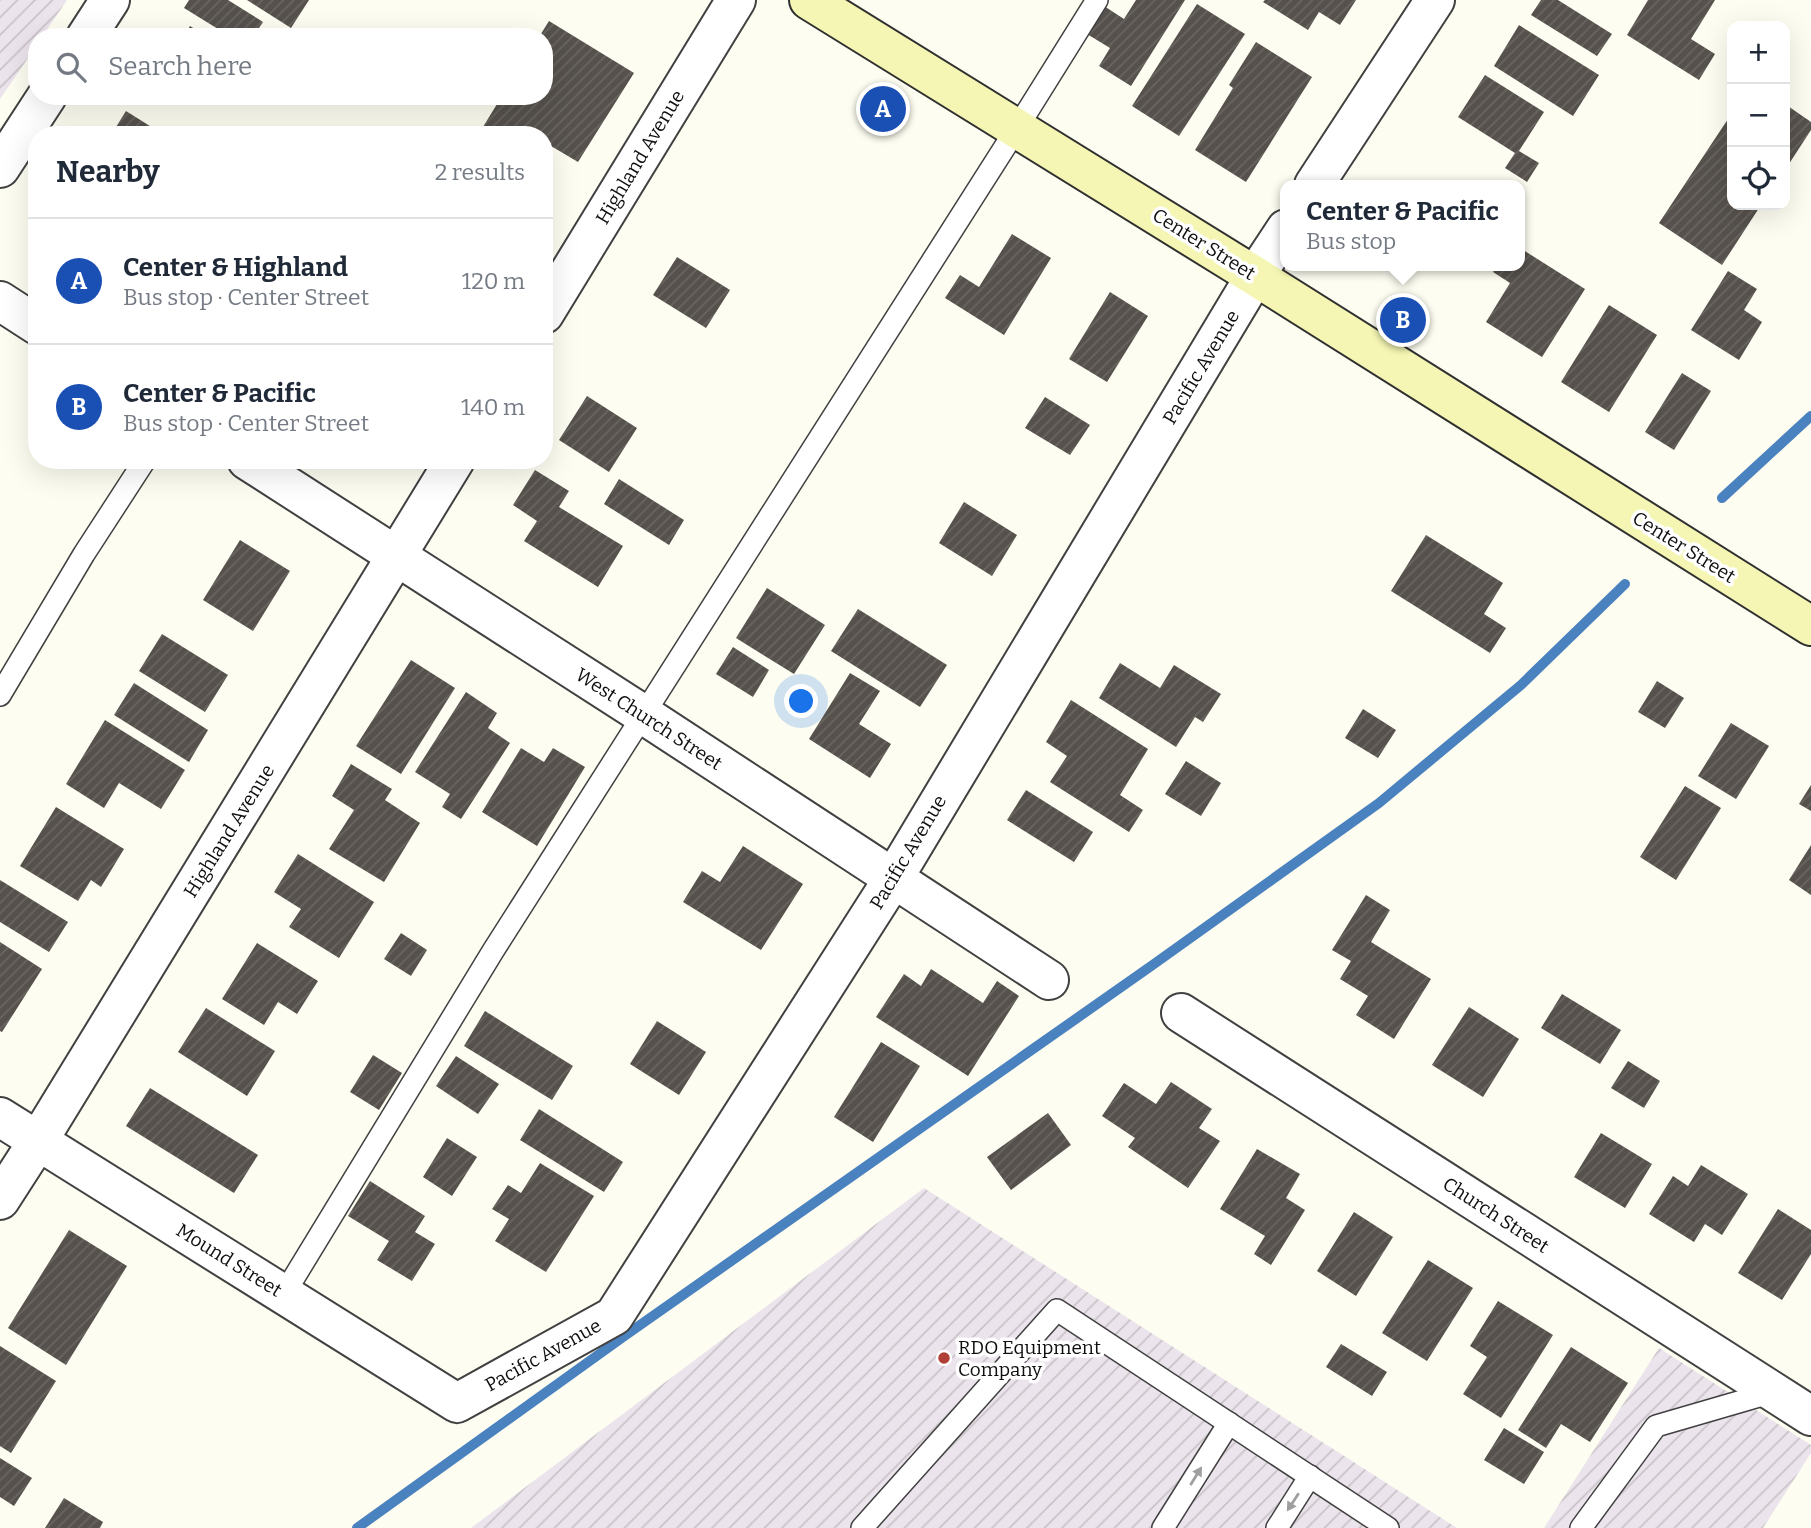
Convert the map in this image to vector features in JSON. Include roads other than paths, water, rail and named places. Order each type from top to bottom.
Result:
[{"type":"main road","name":"Center Street","points":[[809,0],[1255,276],[1811,626]]},
{"type":"street","points":[[92,28],[110,0]]},
{"type":"street","name":"Highland Avenue","points":[[553,299],[736,0]]},
{"type":"street","points":[[1317,180],[1435,0]]},
{"type":"street","points":[[0,168],[41,105]]},
{"type":"street","name":"Pacific Avenue","points":[[457,1403],[614,1316],[893,879],[1280,238]]},
{"type":"street","points":[[0,301],[28,319]]},
{"type":"street","name":"West Church Street","points":[[261,469],[1049,980]]},
{"type":"street","name":"Highland Avenue","points":[[0,1200],[450,469]]},
{"type":"street","name":"Church Street","points":[[1181,1013],[1811,1416]]},
{"type":"street","name":"Mound Street","points":[[0,1117],[457,1403]]},
{"type":"lane","points":[[284,1294],[493,951],[1097,0]]},
{"type":"lane","points":[[0,695],[84,554],[139,469]]},
{"type":"lane","points":[[862,1528],[1057,1310],[1388,1528]]},
{"type":"lane","points":[[1581,1528],[1656,1426],[1773,1392]]},
{"type":"lane","points":[[1163,1528],[1229,1423]]},
{"type":"lane","points":[[1277,1528],[1310,1476]]},
{"type":"waterway","points":[[1722,498],[1811,416]]},
{"type":"waterway","points":[[357,1528],[1379,803],[1521,685],[1625,584]]},
{"type":"place","name":"Center & Highland","points":[[883,109]]},
{"type":"place","name":"Center & Pacific","points":[[1403,320]]},
{"type":"place","name":"RDO Equipment Company","points":[[944,1358]]}]
